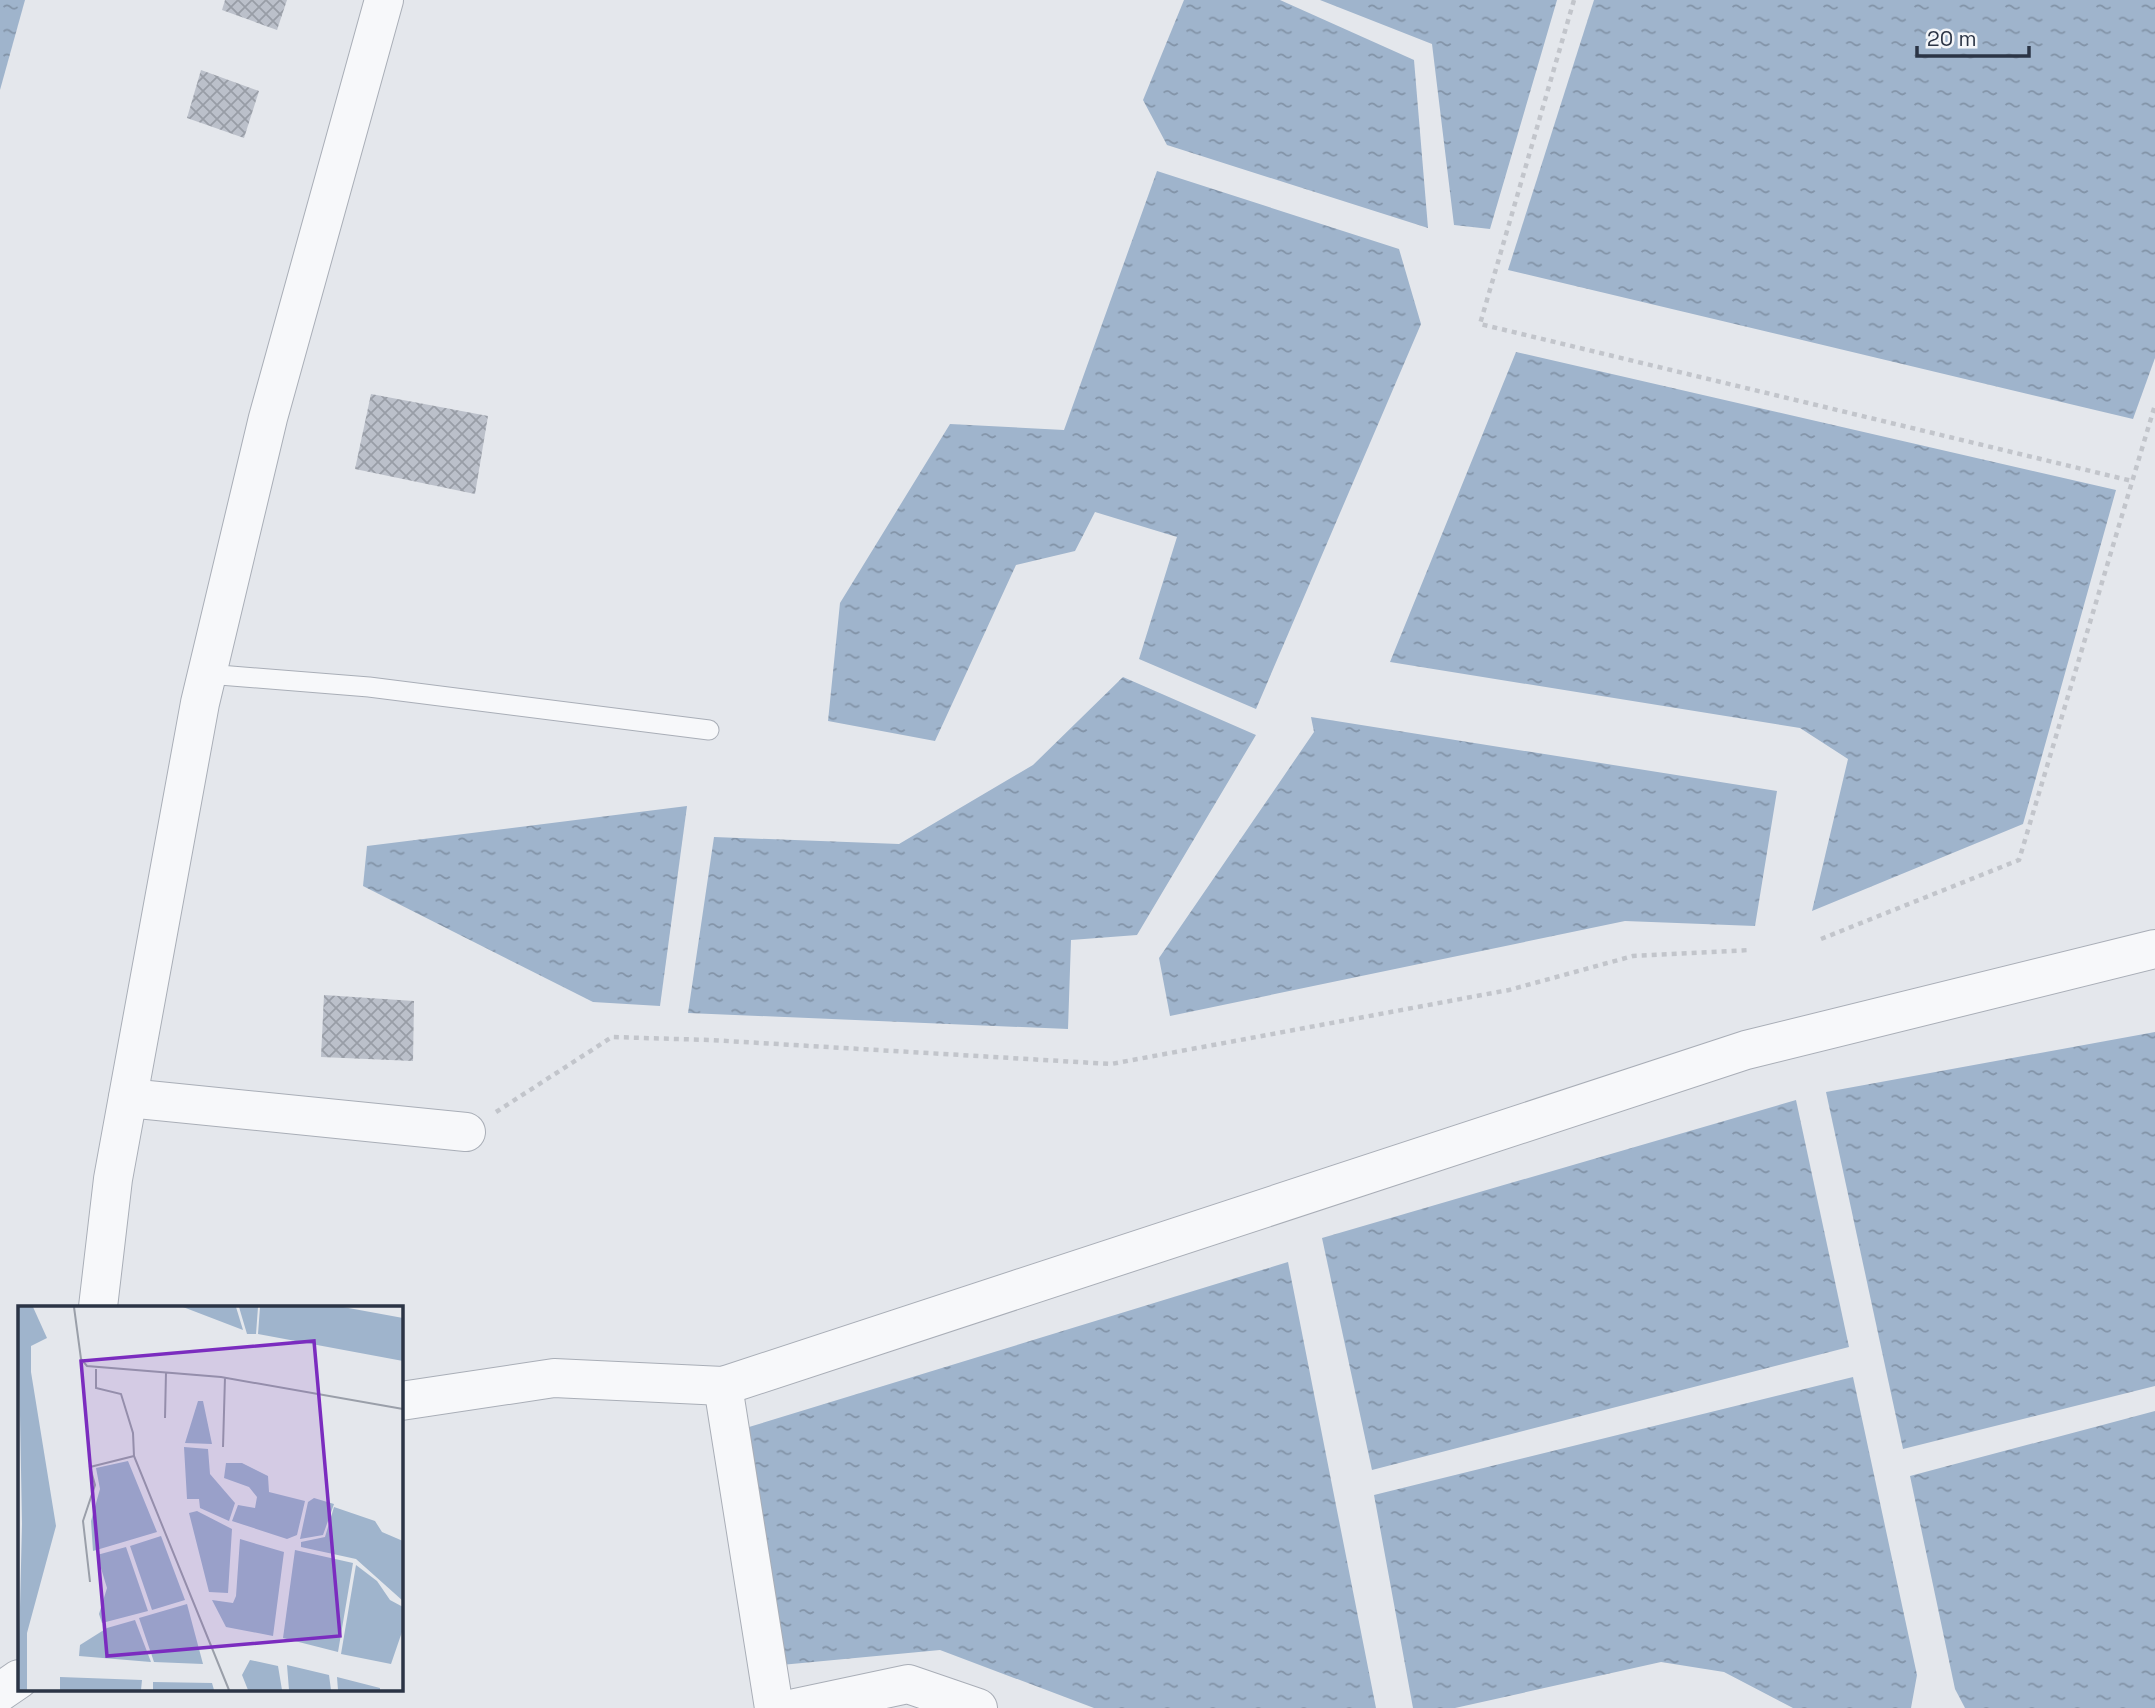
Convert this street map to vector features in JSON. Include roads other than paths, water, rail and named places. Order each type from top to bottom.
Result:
[{"type":"street","points":[[98,1306],[113,1179],[207,674],[268,418],[384,0]]},
{"type":"street","points":[[402,1401],[554,1378],[723,1386],[1746,1050],[2155,949]]},
{"type":"street","points":[[128,1098],[466,1132]]},
{"type":"street","points":[[723,1386],[774,1708]]},
{"type":"street","points":[[0,1692],[18,1680]]},
{"type":"street","points":[[795,1708],[908,1684],[978,1708]]},
{"type":"lane","points":[[207,674],[369,687],[709,730]]},
{"type":"water","points":[[0,0],[25,0],[0,90]]},
{"type":"water","points":[[1184,0],[1280,0],[1414,60],[1428,228],[1167,145],[1143,100]]},
{"type":"water","points":[[1320,0],[1557,0],[1490,229],[1454,225],[1432,44]]},
{"type":"water","points":[[1594,0],[2155,0],[2155,358],[2133,419],[1508,270]]},
{"type":"water","points":[[1157,171],[1399,249],[1421,324],[1256,709],[1139,659],[1177,537],[1095,512],[1075,551],[1016,565],[935,741],[828,721],[840,603],[950,424],[1064,430]]},
{"type":"water","points":[[1516,352],[2116,490],[2023,824],[1812,911],[1848,759],[1800,728],[1390,662]]},
{"type":"water","points":[[1123,677],[1256,735],[1137,935],[1071,940],[1068,1029],[688,1013],[714,837],[899,844],[1033,765]]},
{"type":"water","points":[[1311,717],[1777,791],[1755,926],[1625,921],[1170,1016],[1159,958],[1314,732]]},
{"type":"water","points":[[687,806],[660,1006],[593,1002],[363,886],[367,846]]},
{"type":"water","points":[[2155,1032],[2155,1386],[1903,1449],[1826,1092]]},
{"type":"water","points":[[1796,1100],[1849,1347],[1372,1470],[1322,1238]]},
{"type":"water","points":[[1288,1262],[1376,1708],[1094,1708],[940,1650],[781,1665],[749,1427]]},
{"type":"water","points":[[1853,1377],[1917,1675],[1911,1708],[1793,1708],[1724,1672],[1661,1662],[1455,1708],[1413,1708],[1374,1495]]},
{"type":"water","points":[[2155,1411],[2155,1708],[1965,1708],[1955,1689],[1910,1476]]}]
